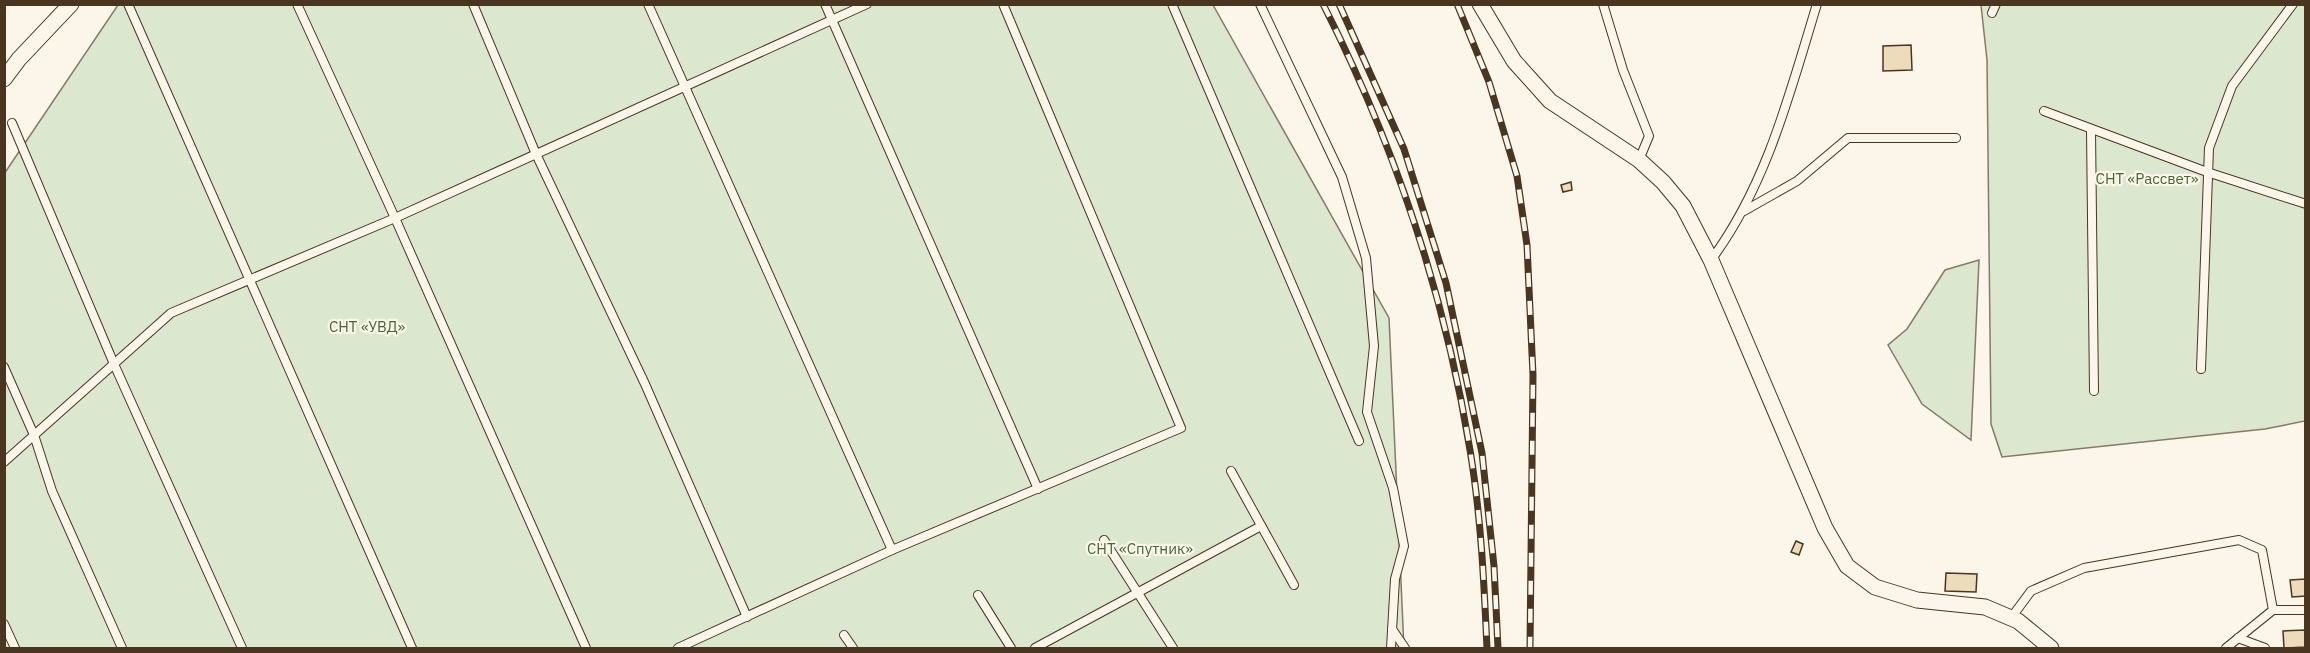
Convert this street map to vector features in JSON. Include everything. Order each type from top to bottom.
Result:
[{"type":"street","points":[[4,79],[19,59],[71,4]]},
{"type":"street","points":[[1479,4],[1514,61],[1550,101],[1639,160],[1663,182],[1683,206],[1711,260],[1825,528],[1847,566],[1875,587],[1917,600],[1985,607],[2011,618],[2051,648]]},
{"type":"lane","points":[[128,4],[412,648]]},
{"type":"lane","points":[[297,4],[586,648]]},
{"type":"lane","points":[[473,4],[536,154],[645,384],[747,617]]},
{"type":"lane","points":[[648,4],[892,550]]},
{"type":"lane","points":[[825,4],[1038,489]]},
{"type":"lane","points":[[4,462],[171,313],[395,218],[867,4]]},
{"type":"lane","points":[[678,648],[892,550],[1181,428],[1003,4]]},
{"type":"lane","points":[[1172,4],[1359,441]]},
{"type":"lane","points":[[1260,4],[1342,177],[1366,258],[1374,345],[1367,412],[1393,488],[1404,546],[1395,579],[1391,648]]},
{"type":"lane","points":[[1603,4],[1623,70],[1649,136],[1639,160]]},
{"type":"lane","points":[[1711,260],[1744,211],[1773,141],[1817,4]]},
{"type":"lane","points":[[2201,369],[2209,148],[2232,86],[2293,4]]},
{"type":"lane","points":[[2044,111],[2207,172],[2306,204]]},
{"type":"lane","points":[[12,123],[114,364],[242,648]]},
{"type":"lane","points":[[2091,130],[2094,391]]},
{"type":"lane","points":[[1744,211],[1797,181],[1848,138],[1956,138]]},
{"type":"lane","points":[[4,367],[34,435],[52,491],[122,648]]},
{"type":"lane","points":[[1231,471],[1294,585]]},
{"type":"lane","points":[[1035,648],[1262,526]]},
{"type":"lane","points":[[1104,540],[1173,648]]},
{"type":"lane","points":[[2011,618],[2031,591],[2084,568],[2239,540],[2262,549],[2272,610]]},
{"type":"lane","points":[[978,595],[1011,648]]},
{"type":"lane","points":[[2226,648],[2272,610],[2306,610]]},
{"type":"lane","points":[[4,624],[15,648]]},
{"type":"lane","points":[[1391,627],[1405,648]]},
{"type":"lane","points":[[844,635],[853,648]]},
{"type":"lane","points":[[2238,638],[2265,648]]},
{"type":"green space","name":"СНТ «УВД»","points":[[118,5],[1213,5],[1389,318],[1404,648],[5,648],[4,174]]},
{"type":"green space","name":"СНТ «Рассвет»","points":[[1981,5],[2305,5],[2305,421],[2265,429],[2002,457],[1991,424],[1987,60]]},
{"type":"green space","points":[[1979,260],[1971,440],[1922,404],[1888,345],[1907,329],[1945,270]]},
{"type":"building","points":[[1911,45],[1912,70],[1883,71],[1883,46]]},
{"type":"building","points":[[1571,182],[1572,190],[1563,192],[1561,185]]},
{"type":"building","points":[[1796,541],[1803,544],[1799,555],[1791,552]]},
{"type":"building","points":[[1946,573],[1977,574],[1976,592],[1945,591]]},
{"type":"building","points":[[2306,579],[2306,596],[2292,597],[2290,580]]},
{"type":"building","points":[[2306,630],[2306,647],[2284,648],[2283,631]]},
{"type":"railway","points":[[1323,4],[1349,57],[1394,166],[1414,221],[1446,335],[1474,475],[1482,549],[1487,648]]},
{"type":"railway","points":[[1339,4],[1404,149],[1446,283],[1482,453],[1494,566],[1498,648]]},
{"type":"railway","points":[[1457,4],[1489,82],[1517,176],[1527,245],[1533,375],[1530,648]]},
{"type":"park label","name":"СНТ «Спутник»","points":[[1140,548]]}]
